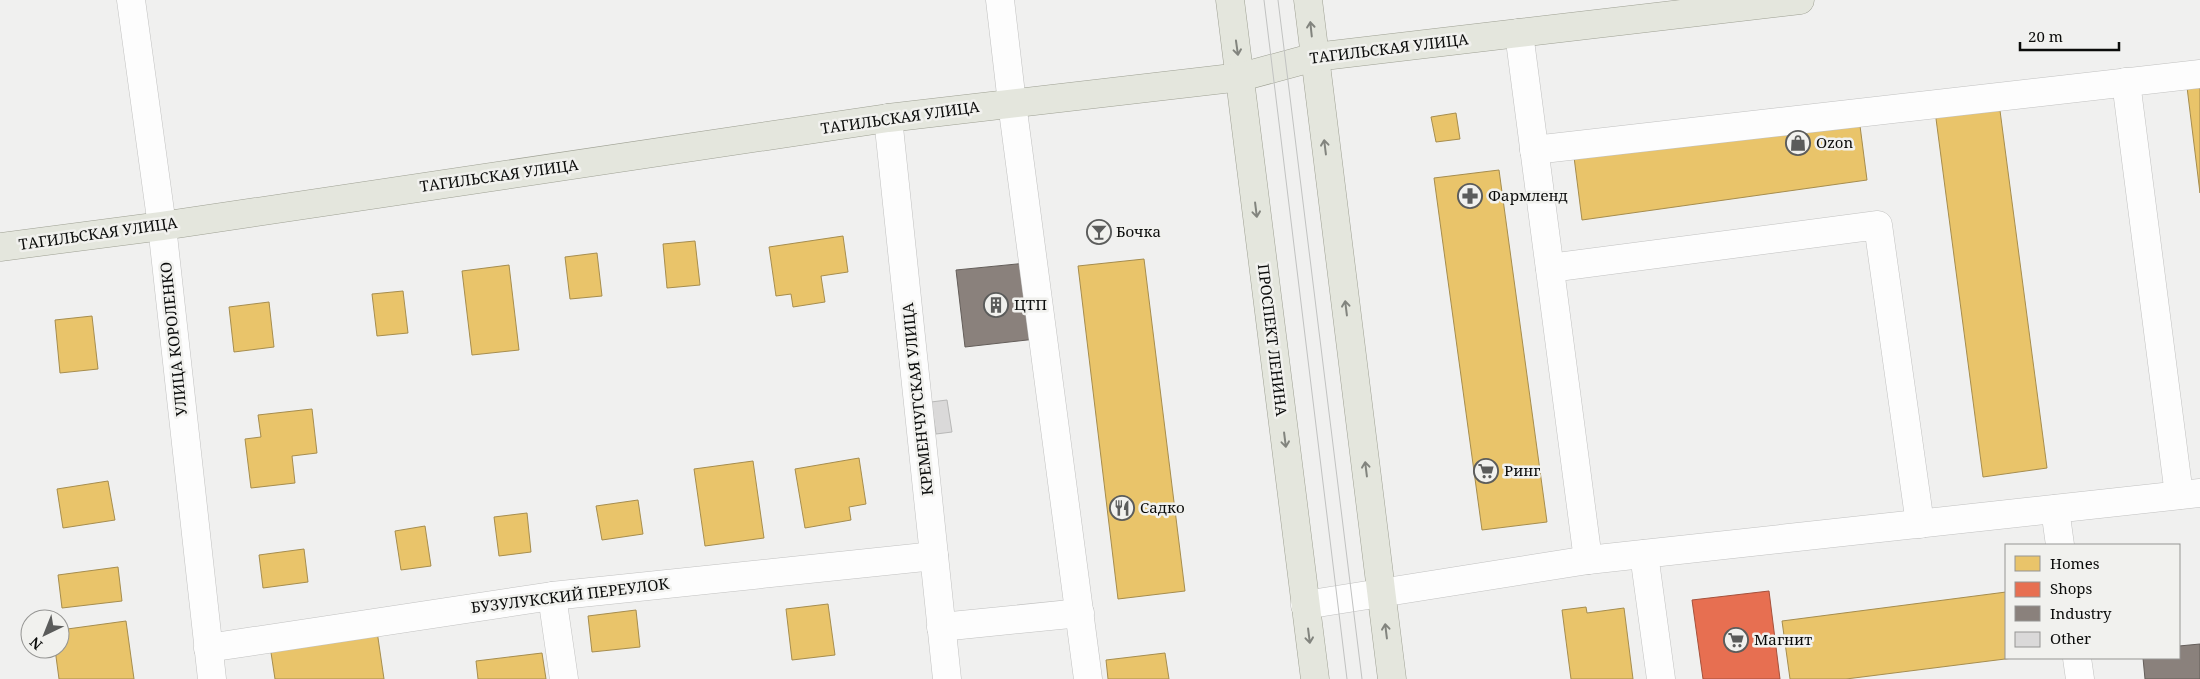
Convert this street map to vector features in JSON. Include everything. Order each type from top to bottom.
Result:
[{"type":"main road","name":"ПРОСПЕКТ ЛЕНИНА","points":[[1230,0],[1315,679]]},
{"type":"main road","points":[[1308,0],[1392,679]]},
{"type":"main road","name":"ТАГИЛЬСКАЯ УЛИЦА","points":[[0,247],[162,226],[888,118],[1241,77],[1314,57],[1800,0]]},
{"type":"street","name":"УЛИЦА КОРОЛЕНКО","points":[[131,0],[162,226],[212,679]]},
{"type":"street","points":[[1000,0],[1088,679]]},
{"type":"street","points":[[1519,34],[1588,560]]},
{"type":"street","points":[[1534,150],[2200,74]]},
{"type":"street","points":[[1305,605],[1588,560],[2190,494],[2126,82]]},
{"type":"street","name":"КРЕМЕНЧУГСКАЯ УЛИЦА","points":[[888,118],[947,679]]},
{"type":"street","points":[[1550,268],[1878,226],[1920,524]]},
{"type":"street","points":[[2055,509],[2060,544]]},
{"type":"street","points":[[1644,554],[1661,679]]},
{"type":"street","name":"БУЗУЛУКСКИЙ ПЕРЕУЛОК","points":[[208,648],[552,596],[934,556]]},
{"type":"street","points":[[552,596],[564,679]]},
{"type":"street","points":[[941,627],[1080,613]]},
{"type":"street","points":[[2076,659],[2080,679]]},
{"type":"building: Homes","points":[[2200,78],[2200,193],[2186,79]]},
{"type":"building: Homes","points":[[1999,103],[2047,468],[1983,477],[1935,111]]},
{"type":"building: Homes","points":[[1456,113],[1460,139],[1436,142],[1431,117]]},
{"type":"building: Homes","points":[[1859,118],[1867,180],[1582,220],[1574,157]]},
{"type":"building: Homes","points":[[1499,170],[1547,522],[1482,530],[1434,178]]},
{"type":"building: Homes","points":[[843,236],[848,272],[821,276],[825,302],[793,307],[791,294],[776,296],[769,247]]},
{"type":"building: Homes","points":[[695,241],[700,285],[667,288],[663,244]]},
{"type":"building: Homes","points":[[597,253],[602,296],[570,299],[565,257]]},
{"type":"building: Homes","points":[[1144,259],[1185,591],[1118,599],[1078,266]]},
{"type":"building: Homes","points":[[509,265],[519,350],[472,355],[462,271]]},
{"type":"building: Homes","points":[[403,291],[408,333],[377,336],[372,294]]},
{"type":"building: Homes","points":[[269,302],[274,347],[234,352],[229,307]]},
{"type":"building: Homes","points":[[92,316],[98,369],[60,373],[55,320]]},
{"type":"building: Homes","points":[[312,409],[317,453],[292,456],[295,483],[251,488],[245,439],[261,437],[258,415]]},
{"type":"building: Homes","points":[[859,458],[866,504],[849,507],[851,520],[805,528],[795,469]]},
{"type":"building: Homes","points":[[753,461],[764,538],[705,546],[694,469]]},
{"type":"building: Homes","points":[[108,481],[115,520],[63,528],[57,489]]},
{"type":"building: Homes","points":[[638,500],[643,534],[602,540],[596,506]]},
{"type":"building: Homes","points":[[527,513],[531,552],[499,556],[494,517]]},
{"type":"building: Homes","points":[[425,526],[431,566],[401,570],[395,531]]},
{"type":"building: Homes","points":[[304,549],[308,582],[263,588],[259,555]]},
{"type":"building: Homes","points":[[118,567],[122,601],[62,608],[58,575]]},
{"type":"building: Homes","points":[[2005,592],[2005,659],[1846,679],[1790,679],[1782,621]]},
{"type":"building: Homes","points":[[828,604],[835,655],[792,660],[786,609]]},
{"type":"building: Homes","points":[[1586,607],[1587,613],[1624,608],[1633,679],[1571,679],[1562,610]]},
{"type":"building: Homes","points":[[636,610],[640,647],[592,652],[588,616]]},
{"type":"building: Homes","points":[[126,621],[134,679],[59,679],[56,659],[70,659],[70,629]]},
{"type":"building: Homes","points":[[377,631],[384,679],[275,679],[270,646]]},
{"type":"building: Homes","points":[[542,653],[546,679],[478,679],[476,661]]},
{"type":"building: Homes","points":[[1165,653],[1169,679],[1108,679],[1106,660]]},
{"type":"building: Shops","name":"Магнит","points":[[1769,591],[1780,679],[1703,679],[1692,600]]},
{"type":"building: Industry","name":"ЦТП","points":[[1027,263],[1036,339],[965,347],[956,270]]},
{"type":"building: Industry","points":[[2200,644],[2200,679],[2145,679],[2143,659],[2180,659],[2180,646]]},
{"type":"building: Other","points":[[947,400],[952,432],[936,434],[931,402]]},
{"type":"tram line","points":[[1264,0],[1347,679]]},
{"type":"tram line","points":[[1278,0],[1362,679]]},
{"type":"place","name":"Ozon","points":[[1798,143]]},
{"type":"place","name":"Фармленд","points":[[1470,196]]},
{"type":"place","name":"Бочка","points":[[1099,232]]},
{"type":"place","name":"ЦТП","points":[[996,305]]},
{"type":"place","name":"Ринг","points":[[1486,471]]},
{"type":"place","name":"Садко","points":[[1122,508]]},
{"type":"place","name":"Магнит","points":[[1736,640]]}]
